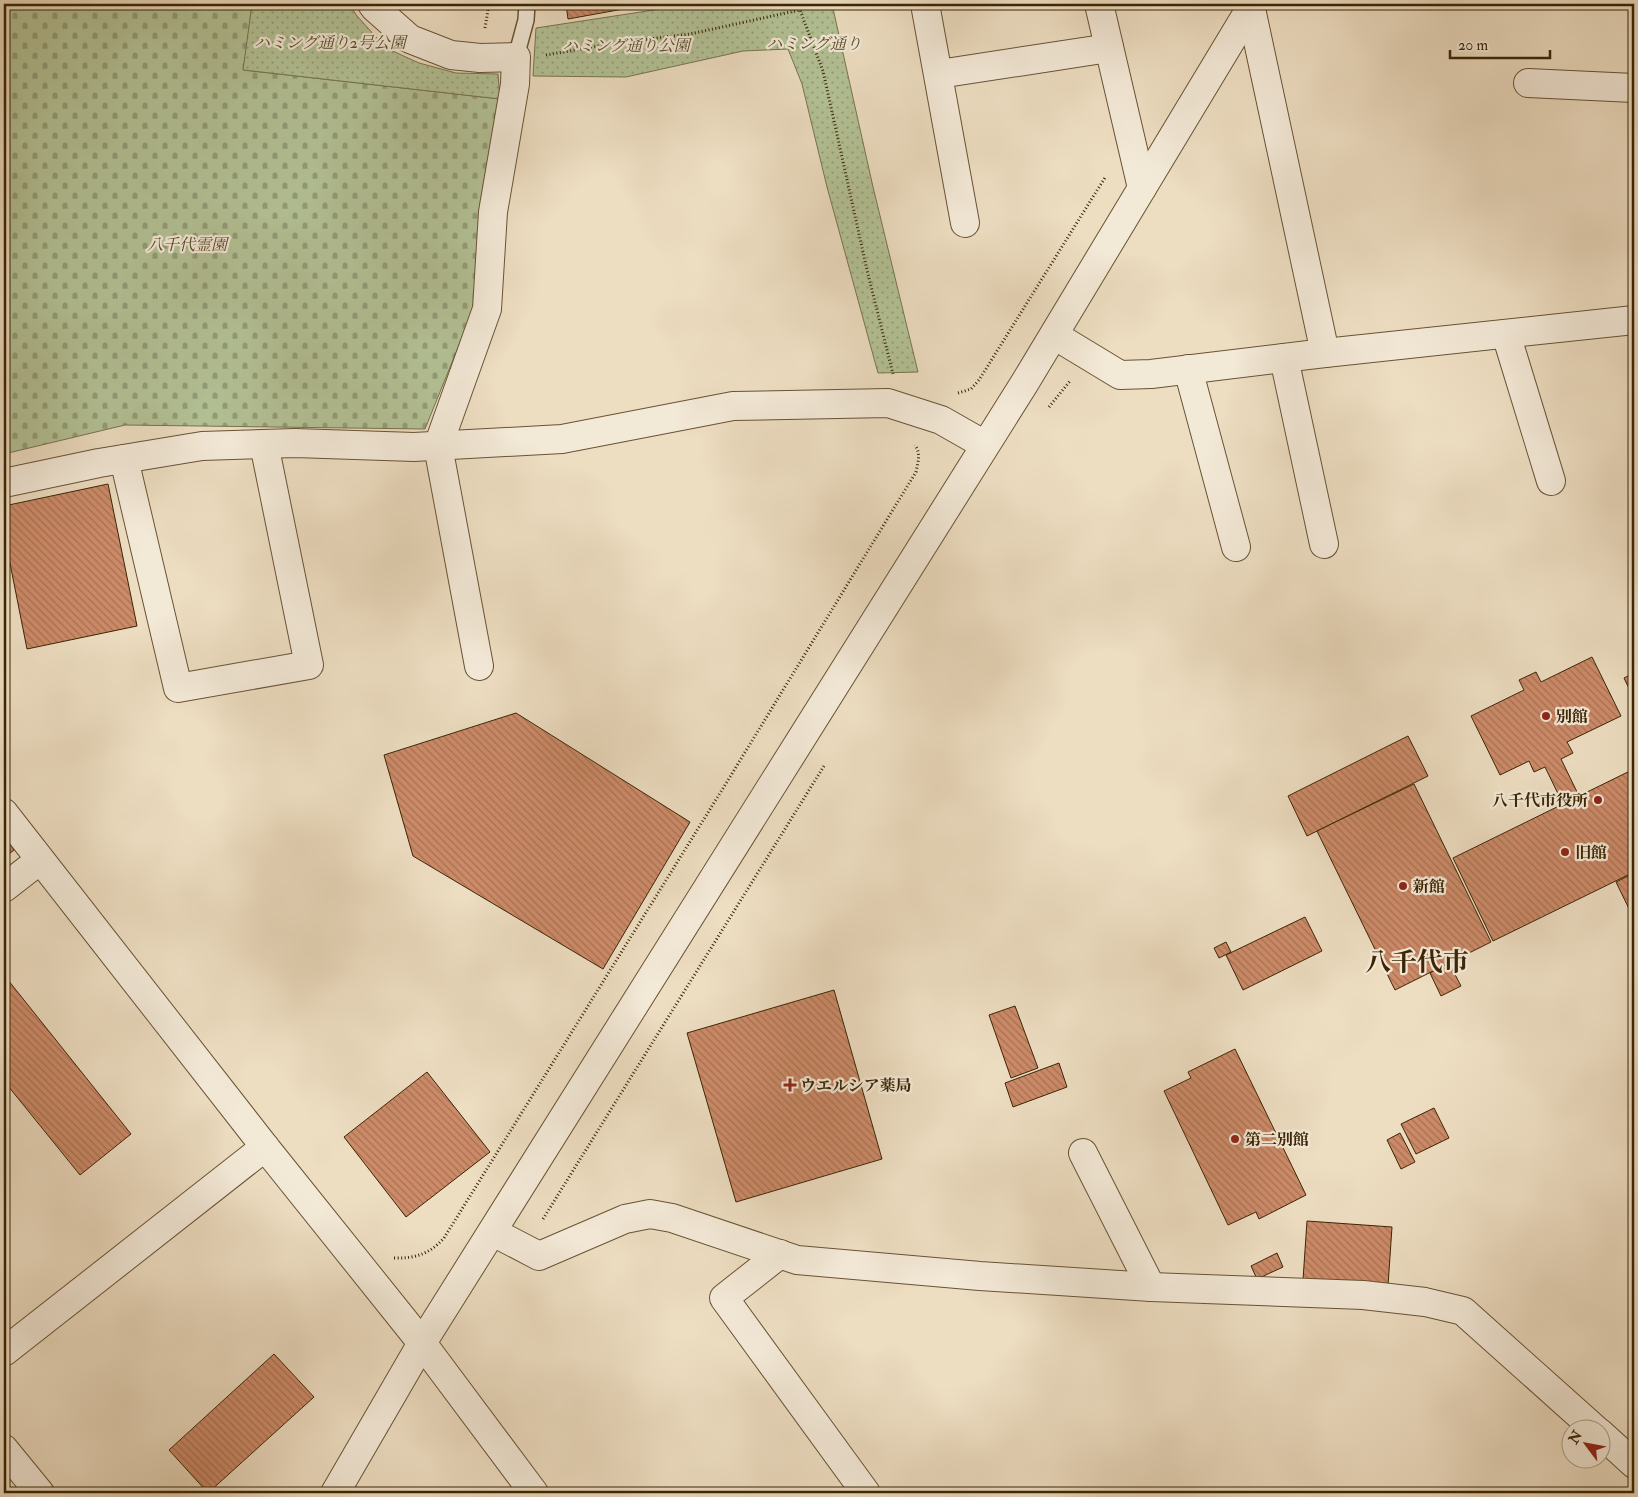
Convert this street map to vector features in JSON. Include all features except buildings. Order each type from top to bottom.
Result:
[{"type":"street","points":[[372,4],[410,39],[451,54],[480,58],[516,57],[515,84],[494,212],[486,309],[438,446],[479,666]]},
{"type":"street","points":[[925,4],[965,223]]},
{"type":"street","points":[[1099,4],[1142,188]]},
{"type":"street","points":[[335,1493],[422,1343],[1054,335],[1251,5]]},
{"type":"street","points":[[1251,5],[1325,353]]},
{"type":"street","points":[[939,74],[1109,48]]},
{"type":"street","points":[[1528,83],[1634,88]]},
{"type":"street","points":[[1054,335],[1120,375],[1151,374],[1325,353],[1634,320]]},
{"type":"street","points":[[1506,334],[1551,481]]},
{"type":"street","points":[[1284,358],[1324,544]]},
{"type":"street","points":[[1188,369],[1236,547]]},
{"type":"street","points":[[4,483],[124,459],[202,446],[295,443],[414,447],[562,439],[733,406],[888,403],[941,420],[985,445]]},
{"type":"street","points":[[124,459],[178,688],[309,665],[264,444]]},
{"type":"street","points":[[4,813],[265,1148],[422,1343],[534,1493]]},
{"type":"street","points":[[4,888],[40,860]]},
{"type":"street","points":[[4,1352],[265,1148]]},
{"type":"street","points":[[1083,1153],[1151,1287]]},
{"type":"street","points":[[493,1232],[539,1256],[625,1219],[650,1214],[672,1218],[797,1260],[980,1276],[1151,1287],[1363,1295],[1425,1302],[1463,1311],[1585,1420]]},
{"type":"street","points":[[780,1254],[724,1298],[866,1493]]},
{"type":"street","points":[[1610,1443],[1634,1464]]},
{"type":"street","points":[[4,1449],[40,1493]]},
{"type":"lane","points":[[516,57],[526,20],[527,4]]},
{"type":"path","points":[[799,4],[823,71],[867,270],[896,377],[888,376]]},
{"type":"path","points":[[516,57],[547,55],[617,43],[690,34],[800,10]]},
{"type":"path","points":[[955,393],[971,390],[979,380],[1111,169]]},
{"type":"path","points":[[388,1258],[418,1255],[434,1249],[444,1238],[722,790],[916,472],[919,459],[918,450],[915,445]]},
{"type":"green space","name":"八千代霊園","points":[[4,4],[252,4],[244,70],[500,99],[472,313],[425,429],[125,425],[4,454]]},
{"type":"green space","name":"ハミング通り2号公園","points":[[252,4],[349,4],[357,16],[386,48],[419,63],[456,73],[498,74],[500,99],[243,70]]},
{"type":"green space","points":[[693,4],[832,4],[873,187],[918,372],[878,373],[827,187],[802,84],[788,49],[743,51],[626,77],[533,76],[536,28]]},
{"type":"place","name":"別館","points":[[1546,716]]},
{"type":"place","name":"八千代市役所","points":[[1598,800]]},
{"type":"place","name":"旧館","points":[[1565,852]]},
{"type":"place","name":"新館","points":[[1403,886]]},
{"type":"place","name":"ウエルシア薬局","points":[[790,1085]]},
{"type":"place","name":"第二別館","points":[[1235,1139]]},
{"type":"district","name":"八千代市","points":[[1417,962]]},
{"type":"park label","name":"ハミング通り","points":[[814,43]]},
{"type":"park label","name":"ハミング通り公園","points":[[626,45]]}]
